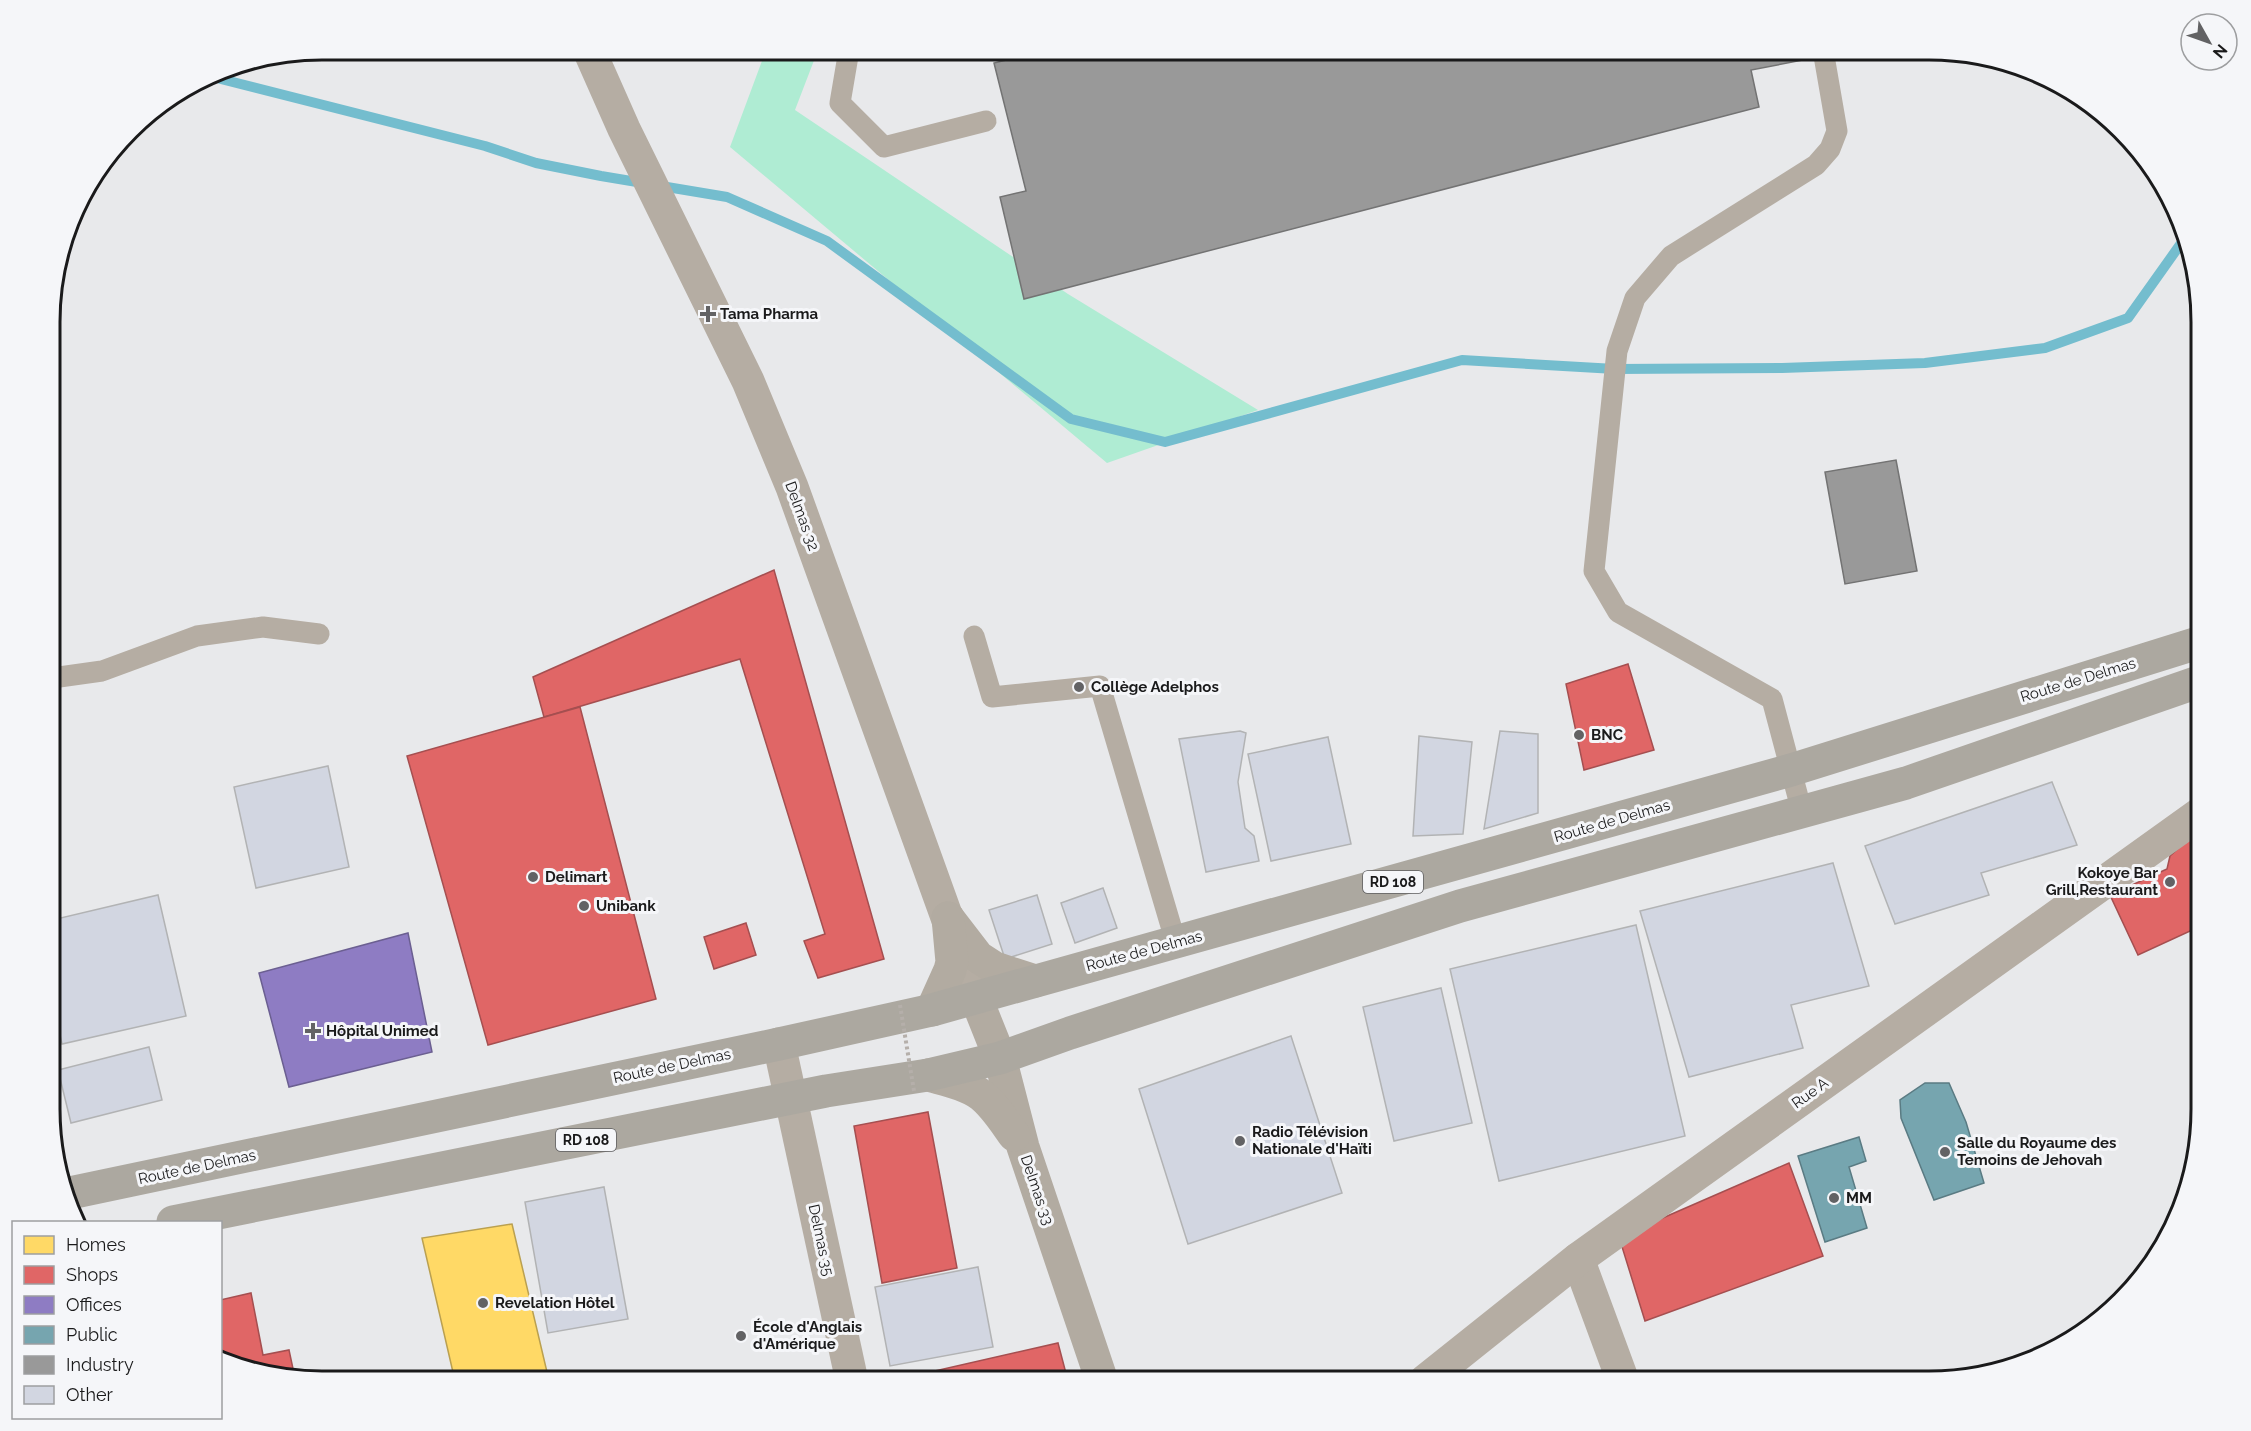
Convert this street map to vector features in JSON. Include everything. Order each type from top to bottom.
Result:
[{"type":"main road","name":"Route de Delmas","points":[[73,1187],[779,1044],[932,1010],[1791,770],[2191,645]]},
{"type":"main road","name":"RD 108","points":[[178,1221],[791,1099],[921,1083],[1000,1058],[1070,1032],[1460,906],[1906,783],[2191,684]]},
{"type":"main road","points":[[948,918],[978,957],[995,968],[1035,981]]},
{"type":"main road","points":[[932,1010],[950,970],[948,918]]},
{"type":"main road","name":"Delmas 33","points":[[976,998],[1000,1058],[1023,1147],[1099,1371]]},
{"type":"main road","points":[[921,1083],[967,1087],[980,1094],[993,1106],[1023,1147]]},
{"type":"street","name":"Delmas 32","points":[[594,60],[624,129],[748,381],[792,487],[976,998]]},
{"type":"street","name":"Rue A","points":[[1438,1371],[1578,1259],[2191,820]]},
{"type":"street","name":"Delmas 35","points":[[779,1044],[850,1371]]},
{"type":"street","points":[[1578,1259],[1619,1371]]},
{"type":"lane","points":[[847,60],[840,103],[884,147],[986,121]]},
{"type":"lane","points":[[1802,812],[1772,699],[1617,612],[1594,571],[1617,351],[1635,298],[1671,256],[1816,165],[1830,149],[1836,131],[1825,60]]},
{"type":"lane","points":[[60,677],[102,671],[197,636],[263,627],[319,634]]},
{"type":"lane","points":[[974,636],[992,697],[1100,686],[1176,943]]},
{"type":"path","points":[[900,1005],[921,1083]]},
{"type":"green space","points":[[762,60],[814,60],[795,110],[1068,294],[1258,410],[1107,463],[730,147]]},
{"type":"building: Homes","points":[[512,1224],[547,1371],[453,1371],[422,1238]]},
{"type":"building: Shops","points":[[774,570],[884,959],[818,978],[804,941],[825,934],[740,659],[544,717],[533,677]]},
{"type":"building: Shops","points":[[1628,664],[1654,750],[1584,770],[1566,684]]},
{"type":"building: Shops","name":"Delimart","points":[[580,707],[656,999],[488,1045],[407,756]]},
{"type":"building: Shops","name":"Kokoye Bar Grill,Restaurant","points":[[2191,837],[2191,931],[2138,955],[2110,895],[2167,869],[2170,856]]},
{"type":"building: Shops","points":[[746,923],[756,955],[714,969],[704,937]]},
{"type":"building: Shops","points":[[928,1112],[957,1268],[882,1283],[854,1126]]},
{"type":"building: Shops","points":[[1789,1163],[1823,1256],[1645,1321],[1619,1237]]},
{"type":"building: Shops","points":[[251,1293],[263,1355],[289,1350],[293,1369],[254,1362],[222,1351],[222,1300]]},
{"type":"building: Shops","points":[[1058,1343],[1065,1371],[935,1371]]},
{"type":"building: Offices","points":[[408,933],[432,1052],[289,1087],[259,973]]},
{"type":"building: Public","name":"Salle du Royaume des Temoins de Jehovah","points":[[1925,1083],[1949,1083],[1966,1122],[1984,1183],[1934,1200],[1901,1118],[1900,1100]]},
{"type":"building: Public","name":"MM","points":[[1859,1137],[1866,1161],[1849,1167],[1867,1228],[1825,1242],[1798,1156]]},
{"type":"building: Industry","points":[[1006,60],[1803,60],[1751,70],[1759,107],[1024,299],[1000,197],[1026,191],[994,63]]},
{"type":"building: Industry","points":[[1896,460],[1917,571],[1845,584],[1825,472]]},
{"type":"building: Other","points":[[1240,731],[1246,733],[1238,782],[1245,828],[1254,836],[1259,861],[1206,872],[1179,739]]},
{"type":"building: Other","points":[[1500,731],[1538,734],[1538,813],[1484,829]]},
{"type":"building: Other","points":[[1419,736],[1472,742],[1463,834],[1413,836]]},
{"type":"building: Other","points":[[1328,737],[1351,844],[1271,861],[1248,754]]},
{"type":"building: Other","points":[[328,766],[349,867],[256,888],[234,787]]},
{"type":"building: Other","points":[[2052,782],[2077,845],[1981,873],[1989,895],[1895,924],[1865,846]]},
{"type":"building: Other","points":[[1833,863],[1869,986],[1791,1005],[1803,1048],[1689,1077],[1640,911]]},
{"type":"building: Other","points":[[1103,888],[1117,928],[1075,943],[1061,903]]},
{"type":"building: Other","points":[[158,895],[186,1016],[62,1044],[60,1035],[60,918]]},
{"type":"building: Other","points":[[1037,895],[1052,944],[1005,959],[989,910]]},
{"type":"building: Other","points":[[1636,925],[1685,1136],[1499,1181],[1450,969]]},
{"type":"building: Other","points":[[1441,988],[1472,1123],[1394,1141],[1363,1007]]},
{"type":"building: Other","name":"Radio Télévision Nationale d'Haïti","points":[[1291,1036],[1342,1193],[1188,1244],[1139,1089]]},
{"type":"building: Other","points":[[149,1047],[162,1100],[71,1123],[60,1069]]},
{"type":"building: Other","points":[[604,1187],[628,1319],[548,1333],[525,1202]]},
{"type":"building: Other","points":[[978,1267],[993,1347],[890,1366],[875,1287]]},
{"type":"waterway","points":[[223,80],[485,146],[536,163],[727,197],[827,241],[1071,419],[1165,442],[1462,360],[1615,369],[1782,368],[1925,363],[2045,348],[2128,318],[2179,246]]},
{"type":"place","name":"Tama Pharma","points":[[708,314]]},
{"type":"place","name":"Collège Adelphos","points":[[1079,687]]},
{"type":"place","name":"BNC","points":[[1579,735]]},
{"type":"place","name":"Delimart","points":[[533,877]]},
{"type":"place","name":"Kokoye Bar Grill,Restaurant","points":[[2170,882]]},
{"type":"place","name":"Unibank","points":[[584,906]]},
{"type":"place","name":"Hôpital Unimed","points":[[313,1031]]},
{"type":"place","name":"Radio Télévision Nationale d'Haïti","points":[[1240,1141]]},
{"type":"place","name":"Salle du Royaume des Temoins de Jehovah","points":[[1945,1152]]},
{"type":"place","name":"MM","points":[[1834,1198]]},
{"type":"place","name":"Revelation Hôtel","points":[[483,1303]]},
{"type":"place","name":"École d'Anglais d'Amérique","points":[[741,1336]]}]
